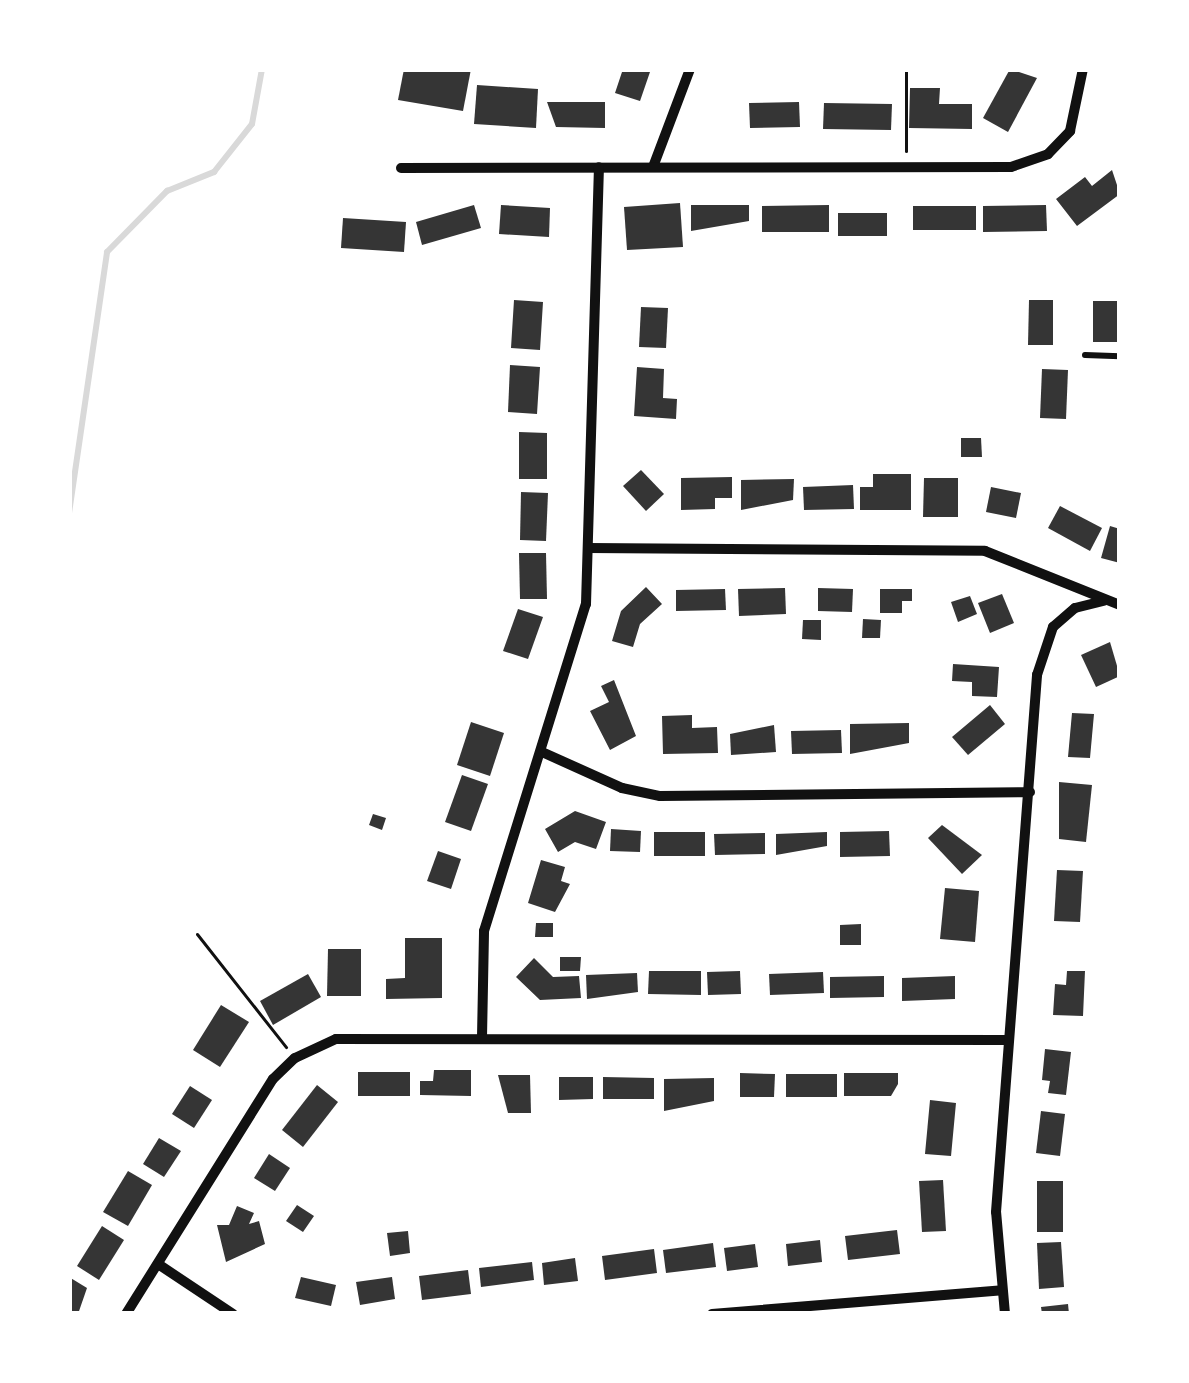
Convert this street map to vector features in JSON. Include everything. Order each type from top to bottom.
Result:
[{"type":"street","points":[[653,167],[690,69]]},
{"type":"street","points":[[401,167],[1011,167],[1048,154],[1078,112],[1083,69]]},
{"type":"street","points":[[482,1037],[484,931],[582,627],[599,167]]},
{"type":"street","points":[[588,548],[985,551],[1007,554],[1120,605]]},
{"type":"street","points":[[1005,1314],[996,1212],[1045,644],[1065,615],[1104,601]]},
{"type":"street","points":[[542,752],[622,788],[660,796],[1030,792]]},
{"type":"street","points":[[127,1314],[273,1079],[295,1058],[352,1037],[1008,1040]]},
{"type":"street","points":[[158,1264],[233,1314]]},
{"type":"street","points":[[712,1314],[1002,1290]]},
{"type":"lane","points":[[1085,355],[1120,356]]},
{"type":"path","points":[[906,69],[907,167]]},
{"type":"path","points":[[197,934],[295,1058]]},
{"type":"building","points":[[404,69],[471,69],[463,111],[398,100]]},
{"type":"building","points":[[623,69],[651,69],[640,101],[615,93]]},
{"type":"building","points":[[1010,69],[1037,78],[1008,132],[983,118]]},
{"type":"building","points":[[477,85],[538,89],[536,128],[474,124]]},
{"type":"building","points":[[910,88],[940,88],[939,104],[972,104],[972,129],[909,128]]},
{"type":"building","points":[[547,102],[605,102],[605,128],[556,127]]},
{"type":"building","points":[[799,102],[800,127],[750,128],[749,103]]},
{"type":"building","points":[[824,103],[892,104],[891,130],[823,129]]},
{"type":"building","points":[[1112,170],[1120,194],[1077,226],[1056,199],[1085,177],[1092,186]]},
{"type":"building","points":[[680,203],[683,247],[627,250],[624,207]]},
{"type":"building","points":[[474,205],[481,228],[422,245],[416,222]]},
{"type":"building","points":[[501,205],[550,208],[549,237],[499,234]]},
{"type":"building","points":[[691,205],[749,205],[749,221],[691,231]]},
{"type":"building","points":[[829,205],[829,232],[762,232],[762,206]]},
{"type":"building","points":[[1046,205],[1047,231],[983,232],[983,206]]},
{"type":"building","points":[[913,206],[976,206],[976,230],[913,230]]},
{"type":"building","points":[[838,213],[887,213],[887,236],[838,236]]},
{"type":"building","points":[[343,218],[406,222],[404,252],[341,248]]},
{"type":"building","points":[[514,300],[543,302],[540,350],[511,348]]},
{"type":"building","points":[[1029,300],[1053,300],[1053,345],[1028,345]]},
{"type":"building","points":[[1093,301],[1120,301],[1120,342],[1093,342]]},
{"type":"building","points":[[641,307],[668,308],[666,348],[639,347]]},
{"type":"building","points":[[510,365],[540,367],[537,414],[508,412]]},
{"type":"building","points":[[637,367],[664,369],[663,398],[677,399],[676,419],[634,416]]},
{"type":"building","points":[[1042,369],[1068,370],[1066,419],[1040,418]]},
{"type":"building","points":[[519,432],[547,433],[547,479],[519,479]]},
{"type":"building","points":[[961,438],[981,438],[982,457],[961,457]]},
{"type":"building","points":[[641,470],[664,494],[646,511],[623,486]]},
{"type":"building","points":[[873,474],[911,474],[911,510],[860,510],[860,487],[873,487]]},
{"type":"building","points":[[732,477],[732,498],[715,498],[715,509],[681,510],[681,478]]},
{"type":"building","points":[[924,478],[958,478],[958,517],[923,517]]},
{"type":"building","points":[[794,479],[793,500],[741,510],[741,480]]},
{"type":"building","points":[[853,485],[854,509],[804,510],[803,487]]},
{"type":"building","points":[[991,487],[1021,493],[1016,518],[986,512]]},
{"type":"building","points":[[521,492],[548,493],[546,541],[520,540]]},
{"type":"building","points":[[1060,506],[1102,528],[1090,551],[1048,528]]},
{"type":"building","points":[[1110,526],[1120,529],[1120,563],[1101,558]]},
{"type":"building","points":[[519,553],[546,553],[547,599],[520,599]]},
{"type":"building","points":[[646,587],[662,604],[640,624],[633,647],[612,641],[621,611]]},
{"type":"building","points":[[785,588],[786,614],[739,616],[738,589]]},
{"type":"building","points":[[818,588],[853,589],[852,612],[818,611]]},
{"type":"building","points":[[725,589],[726,610],[676,611],[676,590]]},
{"type":"building","points":[[880,589],[912,589],[912,601],[902,601],[902,613],[880,613]]},
{"type":"building","points":[[1002,594],[1014,623],[990,633],[978,603]]},
{"type":"building","points":[[970,596],[977,614],[958,622],[951,602]]},
{"type":"building","points":[[518,609],[543,617],[528,659],[503,651]]},
{"type":"building","points":[[863,619],[881,620],[880,638],[862,638]]},
{"type":"building","points":[[803,620],[821,620],[821,640],[802,639]]},
{"type":"building","points":[[1110,642],[1120,676],[1096,687],[1081,655]]},
{"type":"building","points":[[953,664],[999,667],[997,697],[972,696],[972,682],[952,681]]},
{"type":"building","points":[[614,680],[636,736],[610,750],[590,711],[609,702],[601,686]]},
{"type":"building","points":[[990,705],[1005,724],[968,755],[952,737]]},
{"type":"building","points":[[1072,713],[1094,714],[1090,758],[1068,757]]},
{"type":"building","points":[[692,715],[692,728],[717,727],[718,753],[663,754],[662,716]]},
{"type":"building","points":[[471,722],[504,733],[490,776],[457,765]]},
{"type":"building","points":[[909,723],[909,743],[850,754],[850,724]]},
{"type":"building","points":[[774,725],[776,752],[731,755],[730,734]]},
{"type":"building","points":[[841,730],[842,753],[792,754],[791,731]]},
{"type":"building","points":[[462,775],[488,784],[471,831],[445,822]]},
{"type":"building","points":[[1059,782],[1092,785],[1086,842],[1059,839]]},
{"type":"building","points":[[575,811],[606,822],[596,849],[575,842],[558,852],[545,829]]},
{"type":"building","points":[[373,814],[386,818],[382,830],[369,825]]},
{"type":"building","points":[[942,825],[982,855],[962,874],[928,838]]},
{"type":"building","points":[[611,829],[641,831],[640,852],[610,851]]},
{"type":"building","points":[[889,831],[890,856],[840,857],[840,832]]},
{"type":"building","points":[[654,832],[705,832],[705,856],[654,856]]},
{"type":"building","points":[[827,832],[827,846],[776,855],[776,834]]},
{"type":"building","points":[[765,833],[765,854],[715,855],[714,834]]},
{"type":"building","points":[[438,851],[461,859],[451,889],[427,881]]},
{"type":"building","points":[[541,860],[565,867],[561,881],[570,884],[555,912],[528,903]]},
{"type":"building","points":[[1057,870],[1083,871],[1080,922],[1054,921]]},
{"type":"building","points":[[945,888],[979,891],[975,942],[940,939]]},
{"type":"building","points":[[536,923],[553,923],[553,937],[535,937]]},
{"type":"building","points":[[861,924],[861,945],[840,945],[840,925]]},
{"type":"building","points":[[405,938],[442,938],[442,998],[386,999],[386,979],[405,978]]},
{"type":"building","points":[[328,949],[361,949],[361,996],[327,996]]},
{"type":"building","points":[[560,957],[581,957],[580,971],[560,971]]},
{"type":"building","points":[[534,958],[553,977],[579,976],[581,998],[540,1000],[516,977]]},
{"type":"building","points":[[649,971],[701,971],[701,995],[648,994]]},
{"type":"building","points":[[740,971],[741,994],[708,995],[707,972]]},
{"type":"building","points":[[1067,971],[1085,971],[1083,1016],[1053,1015],[1055,984],[1066,985]]},
{"type":"building","points":[[823,972],[824,993],[770,995],[769,974]]},
{"type":"building","points":[[637,973],[638,992],[587,999],[586,975]]},
{"type":"building","points":[[308,974],[321,997],[273,1025],[260,1001]]},
{"type":"building","points":[[884,976],[884,997],[830,998],[830,977]]},
{"type":"building","points":[[955,976],[955,999],[902,1001],[902,978]]},
{"type":"building","points":[[221,1005],[249,1022],[220,1067],[193,1050]]},
{"type":"building","points":[[1045,1049],[1071,1052],[1066,1095],[1048,1093],[1050,1081],[1042,1080]]},
{"type":"building","points":[[434,1070],[471,1070],[471,1096],[420,1095],[420,1081],[433,1081]]},
{"type":"building","points":[[358,1072],[410,1072],[410,1096],[358,1096]]},
{"type":"building","points":[[740,1073],[775,1074],[774,1097],[740,1097]]},
{"type":"building","points":[[844,1073],[898,1073],[898,1084],[891,1096],[844,1096]]},
{"type":"building","points":[[786,1074],[837,1074],[837,1097],[786,1097]]},
{"type":"building","points":[[498,1075],[530,1075],[531,1113],[508,1113]]},
{"type":"building","points":[[559,1077],[593,1077],[593,1099],[559,1100]]},
{"type":"building","points":[[603,1077],[654,1078],[654,1099],[603,1099]]},
{"type":"building","points":[[714,1078],[714,1101],[664,1111],[664,1079]]},
{"type":"building","points":[[317,1085],[338,1102],[303,1147],[282,1130]]},
{"type":"building","points":[[190,1086],[212,1100],[194,1128],[172,1114]]},
{"type":"building","points":[[930,1100],[956,1103],[951,1156],[925,1154]]},
{"type":"building","points":[[1041,1111],[1065,1114],[1060,1156],[1036,1153]]},
{"type":"building","points":[[159,1138],[181,1151],[164,1177],[143,1164]]},
{"type":"building","points":[[269,1154],[290,1168],[275,1191],[254,1178]]},
{"type":"building","points":[[128,1171],[152,1185],[128,1226],[103,1212]]},
{"type":"building","points":[[943,1180],[946,1231],[922,1232],[919,1181]]},
{"type":"building","points":[[1037,1181],[1063,1181],[1063,1232],[1037,1232]]},
{"type":"building","points":[[297,1205],[314,1216],[303,1232],[286,1221]]},
{"type":"building","points":[[237,1206],[254,1213],[249,1224],[259,1221],[265,1244],[226,1262],[217,1225],[229,1225]]},
{"type":"building","points":[[102,1226],[124,1240],[99,1280],[77,1266]]},
{"type":"building","points":[[897,1230],[900,1254],[848,1260],[845,1236]]},
{"type":"building","points":[[408,1231],[410,1253],[390,1256],[387,1233]]},
{"type":"building","points":[[820,1240],[822,1262],[788,1266],[786,1244]]},
{"type":"building","points":[[1061,1242],[1064,1287],[1039,1289],[1037,1243]]},
{"type":"building","points":[[713,1243],[716,1267],[666,1273],[663,1250]]},
{"type":"building","points":[[755,1244],[758,1267],[727,1271],[724,1248]]},
{"type":"building","points":[[654,1249],[657,1273],[605,1280],[602,1256]]},
{"type":"building","points":[[575,1258],[578,1281],[544,1285],[542,1263]]},
{"type":"building","points":[[532,1262],[534,1280],[481,1287],[479,1268]]},
{"type":"building","points":[[468,1270],[471,1294],[422,1300],[419,1276]]},
{"type":"building","points":[[69,1277],[87,1288],[78,1314],[69,1314]]},
{"type":"building","points":[[301,1277],[336,1285],[331,1306],[295,1298]]},
{"type":"building","points":[[392,1277],[395,1299],[360,1305],[356,1282]]},
{"type":"building","points":[[1068,1304],[1069,1314],[1042,1314],[1041,1307]]},
{"type":"waterway","points":[[69,513],[107,252],[167,191],[214,172],[252,124],[262,69]]}]
